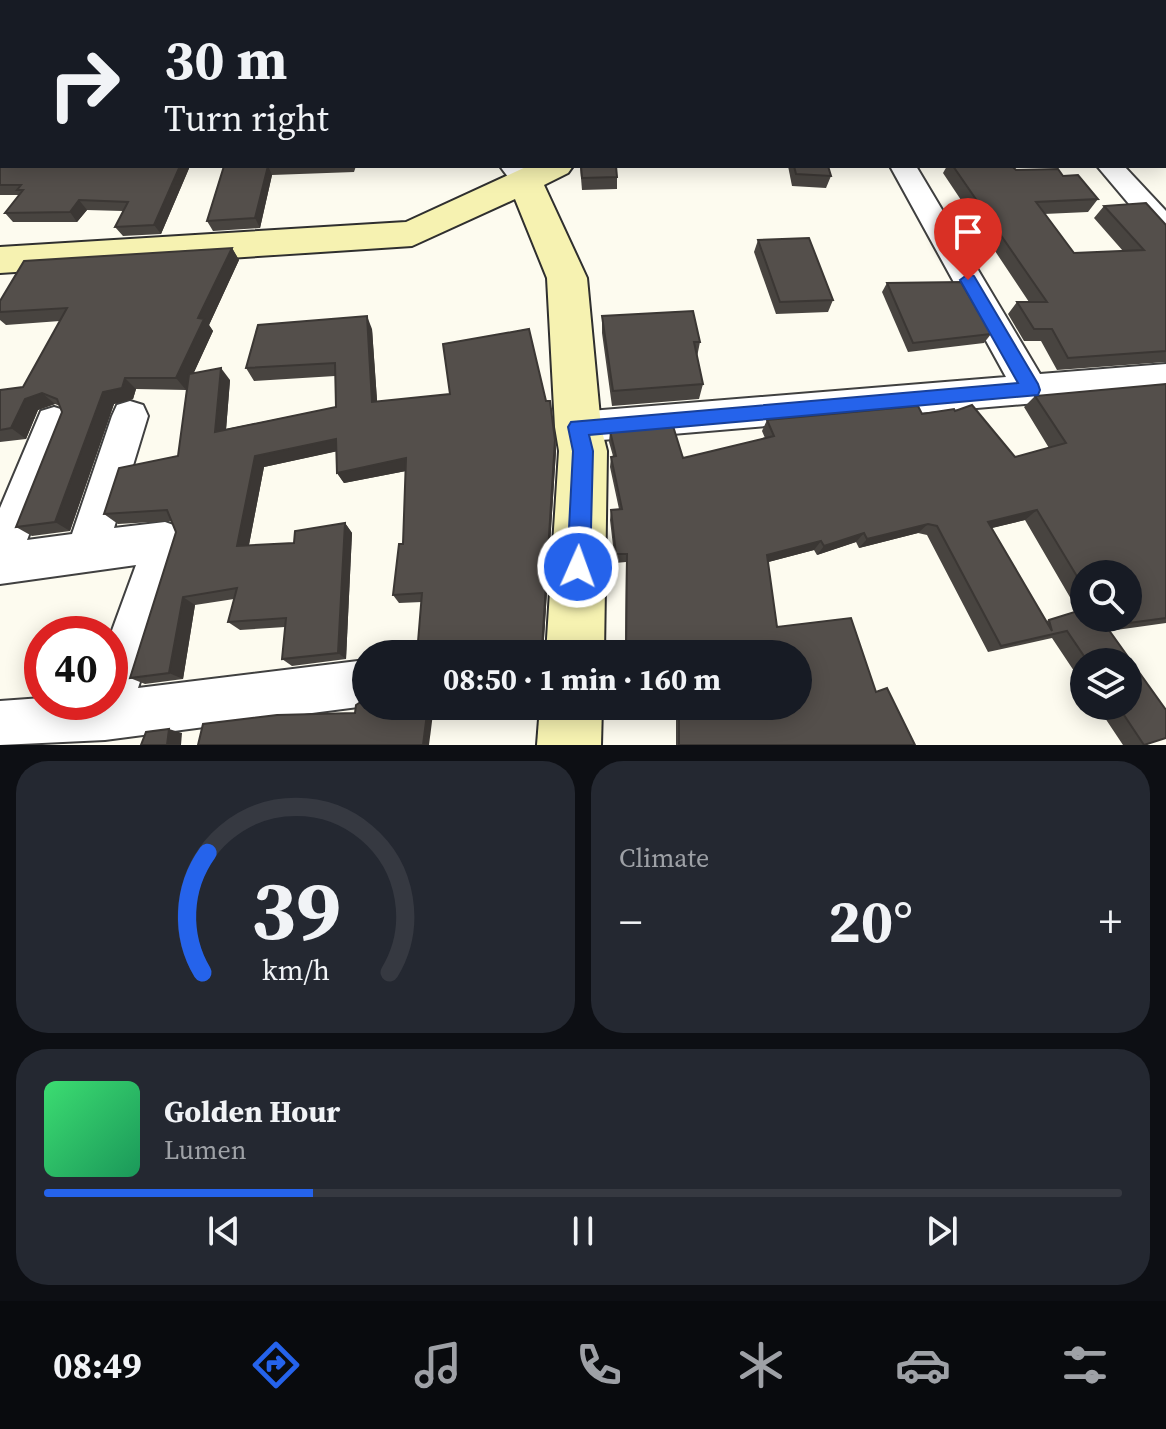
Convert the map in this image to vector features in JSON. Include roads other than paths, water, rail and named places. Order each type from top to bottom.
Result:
[{"type":"street","points":[[913,168],[1031,390]]},
{"type":"street","points":[[1112,168],[1166,229]]},
{"type":"street","points":[[0,260],[412,234],[531,171],[567,278],[578,427],[583,451],[576,640]]},
{"type":"street","points":[[578,427],[1166,378]]},
{"type":"street","points":[[86,553],[130,416]]},
{"type":"street","points":[[0,558],[54,422]]},
{"type":"street","points":[[0,564],[165,541],[128,649]]},
{"type":"street","points":[[128,713],[352,685]]},
{"type":"street","points":[[0,725],[58,720]]},
{"type":"street","points":[[569,745],[570,720]]}]
